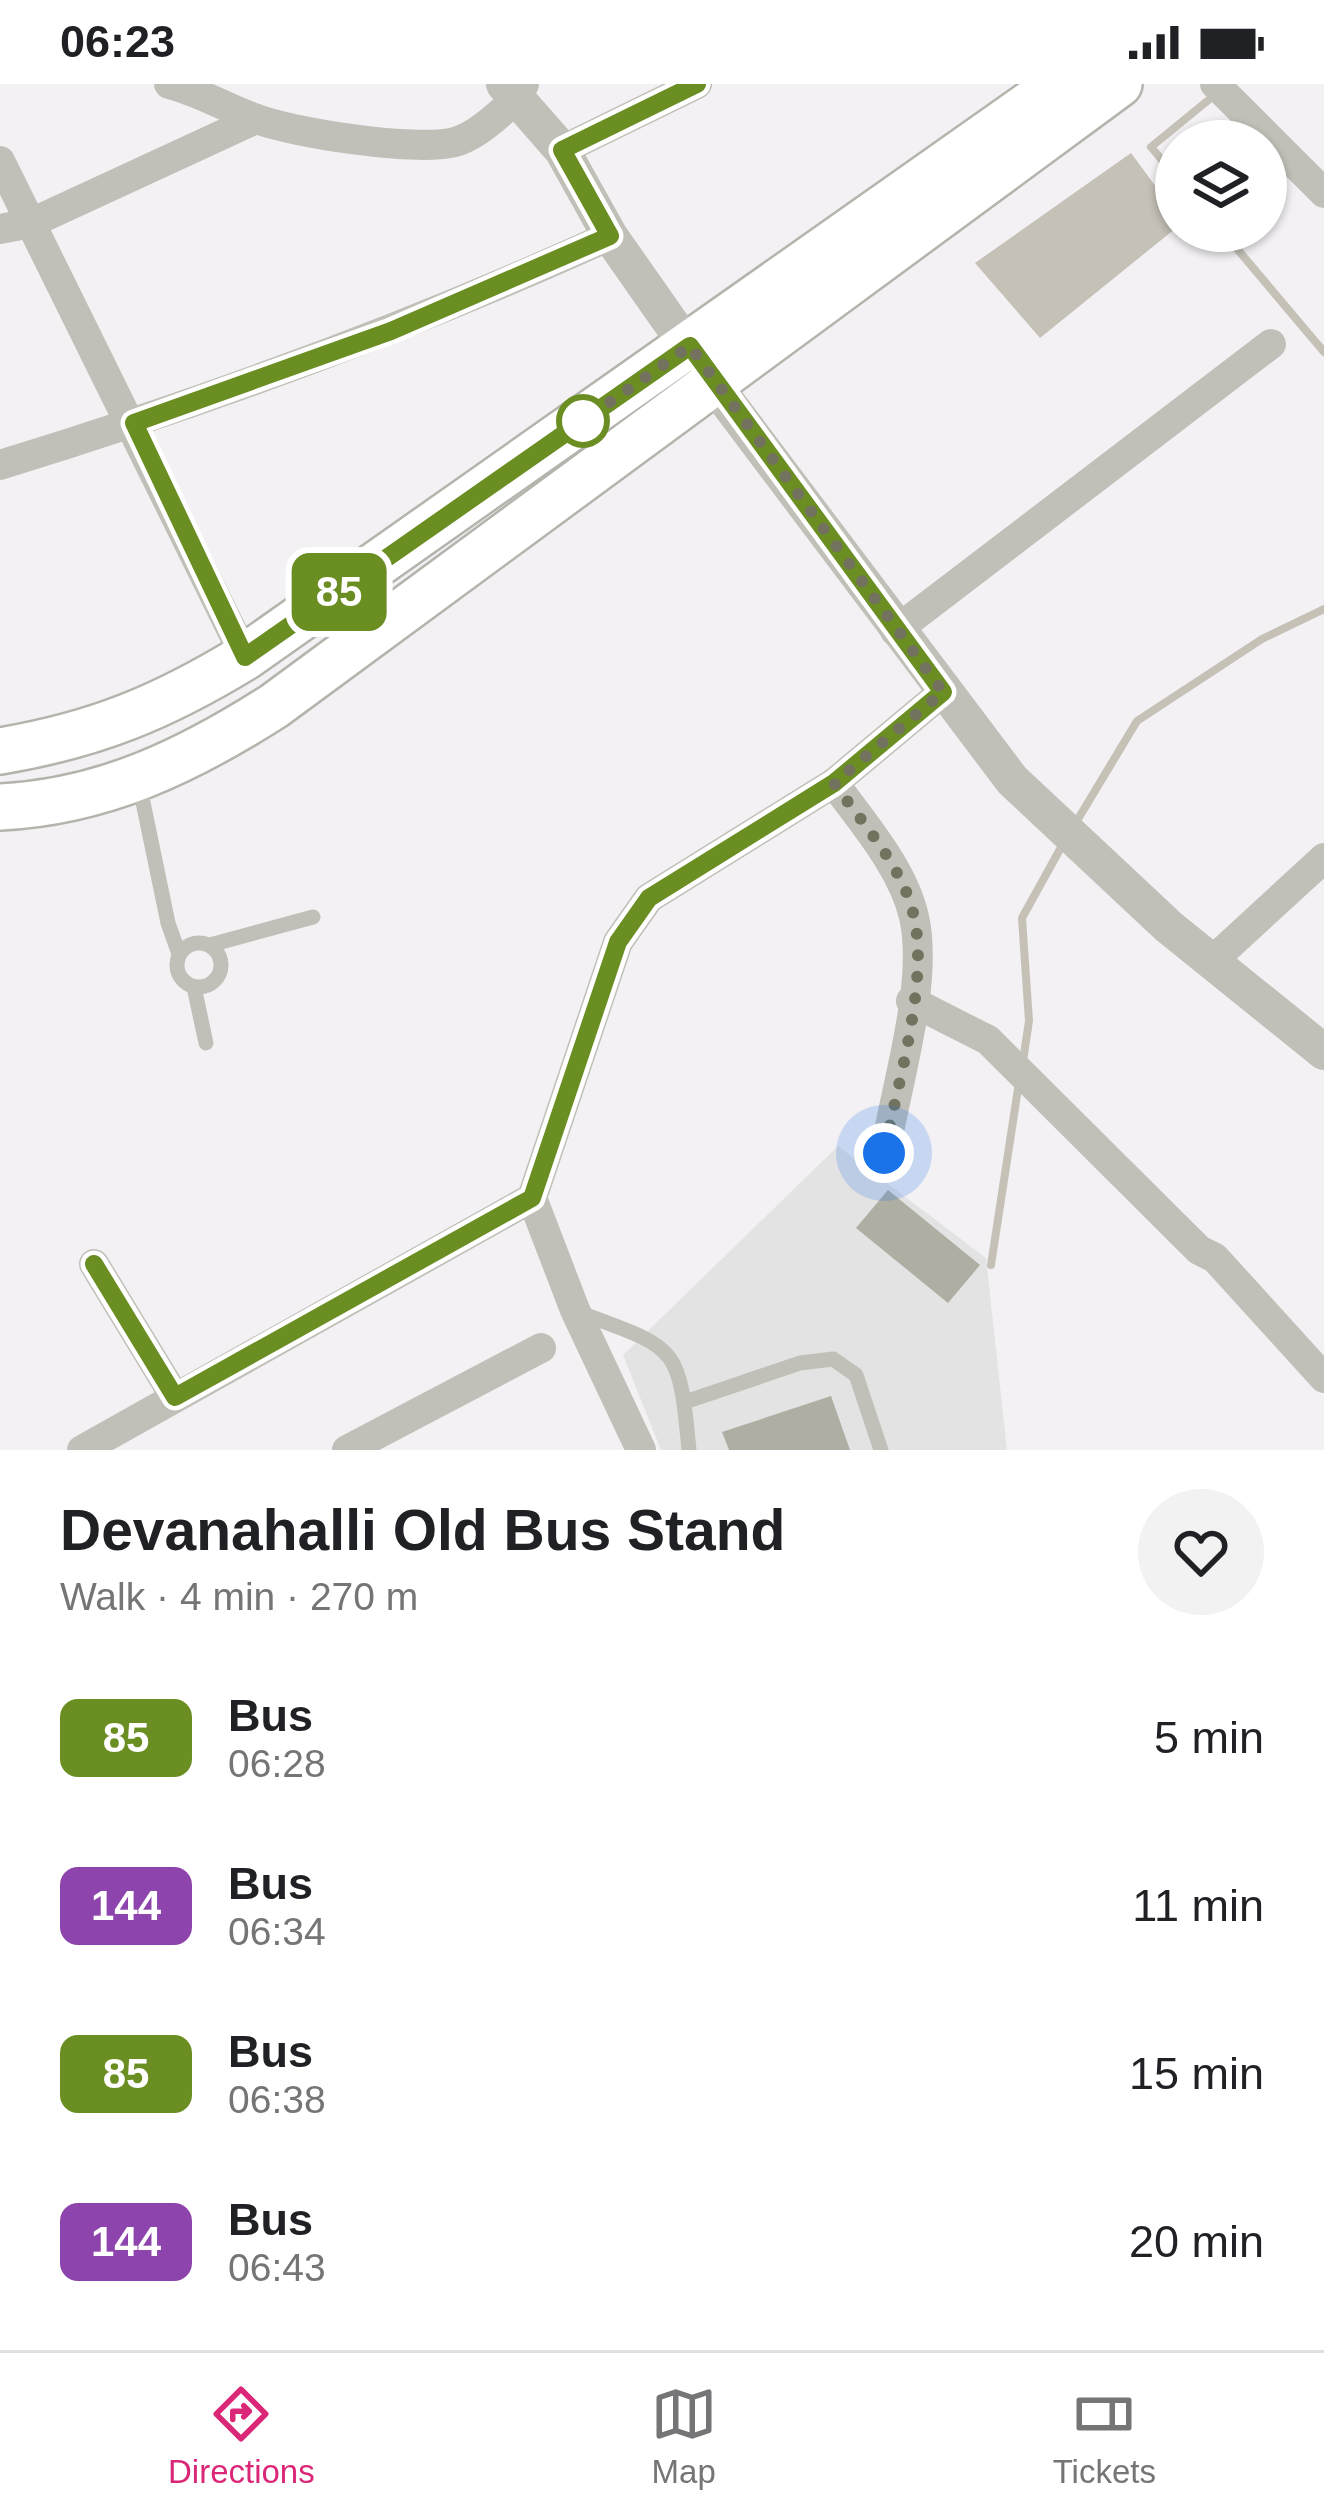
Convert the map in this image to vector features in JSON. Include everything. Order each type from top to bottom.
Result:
[{"type":"main road","points":[[0,808],[51,805],[139,780],[210,747],[274,706],[1059,84]]},
{"type":"main road","points":[[0,751],[115,725],[172,702],[702,364],[1119,84]]},
{"type":"street","points":[[169,84],[207,94],[256,119],[365,141],[455,142],[515,89],[562,150],[610,236],[702,364],[895,631],[1012,780],[1211,962],[1324,1052]]},
{"type":"street","points":[[562,150],[697,84]]},
{"type":"street","points":[[1215,84],[1324,193]]},
{"type":"street","points":[[0,230],[31,223],[256,119]]},
{"type":"street","points":[[0,161],[134,423],[245,657]]},
{"type":"street","points":[[0,465],[134,423],[391,331],[610,236]]},
{"type":"street","points":[[895,631],[1271,344]]},
{"type":"street","points":[[640,1450],[575,1310],[532,1198],[618,942],[649,898],[834,783],[943,692]]},
{"type":"street","points":[[834,783],[892,868],[914,914],[919,959],[884,1153]]},
{"type":"street","points":[[1211,962],[1324,858]]},
{"type":"street","points":[[911,1001],[988,1040],[1199,1250],[1215,1258],[1324,1378]]},
{"type":"street","points":[[82,1450],[532,1198]]},
{"type":"street","points":[[94,1264],[175,1397]]},
{"type":"street","points":[[347,1450],[541,1348]]},
{"type":"lane","points":[[139,780],[167,923],[179,954],[179,974],[194,987],[206,1043]]},
{"type":"lane","points":[[179,954],[189,944],[210,945],[313,917]]},
{"type":"lane","points":[[194,987],[219,977],[222,963],[210,945]]},
{"type":"lane","points":[[575,1310],[656,1341],[675,1360],[688,1401],[689,1450]]},
{"type":"lane","points":[[688,1401],[800,1363],[833,1359],[856,1375],[881,1450]]},
{"type":"shaded area","points":[[1131,153],[1155,186],[1155,245],[1040,338],[975,263]]},
{"type":"shaded area","points":[[838,1146],[986,1258],[1007,1450],[661,1450],[623,1355]]},
{"type":"building","points":[[888,1190],[980,1265],[948,1303],[856,1228]]},
{"type":"building","points":[[831,1396],[850,1450],[729,1450],[722,1432]]},
{"type":"waterway","points":[[1184,120],[1217,93]]},
{"type":"waterway","points":[[1155,144],[1151,147],[1155,152]]},
{"type":"waterway","points":[[1240,252],[1324,352]]},
{"type":"waterway","points":[[1075,824],[1137,721],[1262,639],[1324,609]]},
{"type":"waterway","points":[[1023,1061],[1029,1021],[1022,918],[1064,842]]},
{"type":"waterway","points":[[991,1265],[1019,1082]]},
{"type":"bus line","name":"85","points":[[94,1264],[175,1397],[532,1198],[618,942],[649,898],[834,783],[943,692],[690,346],[245,657],[134,423],[391,331],[610,236],[562,150],[697,84]]},
{"type":"route","points":[[583,421],[579,424],[690,346],[943,692],[834,783],[892,868],[914,914],[919,959],[884,1153]]}]
